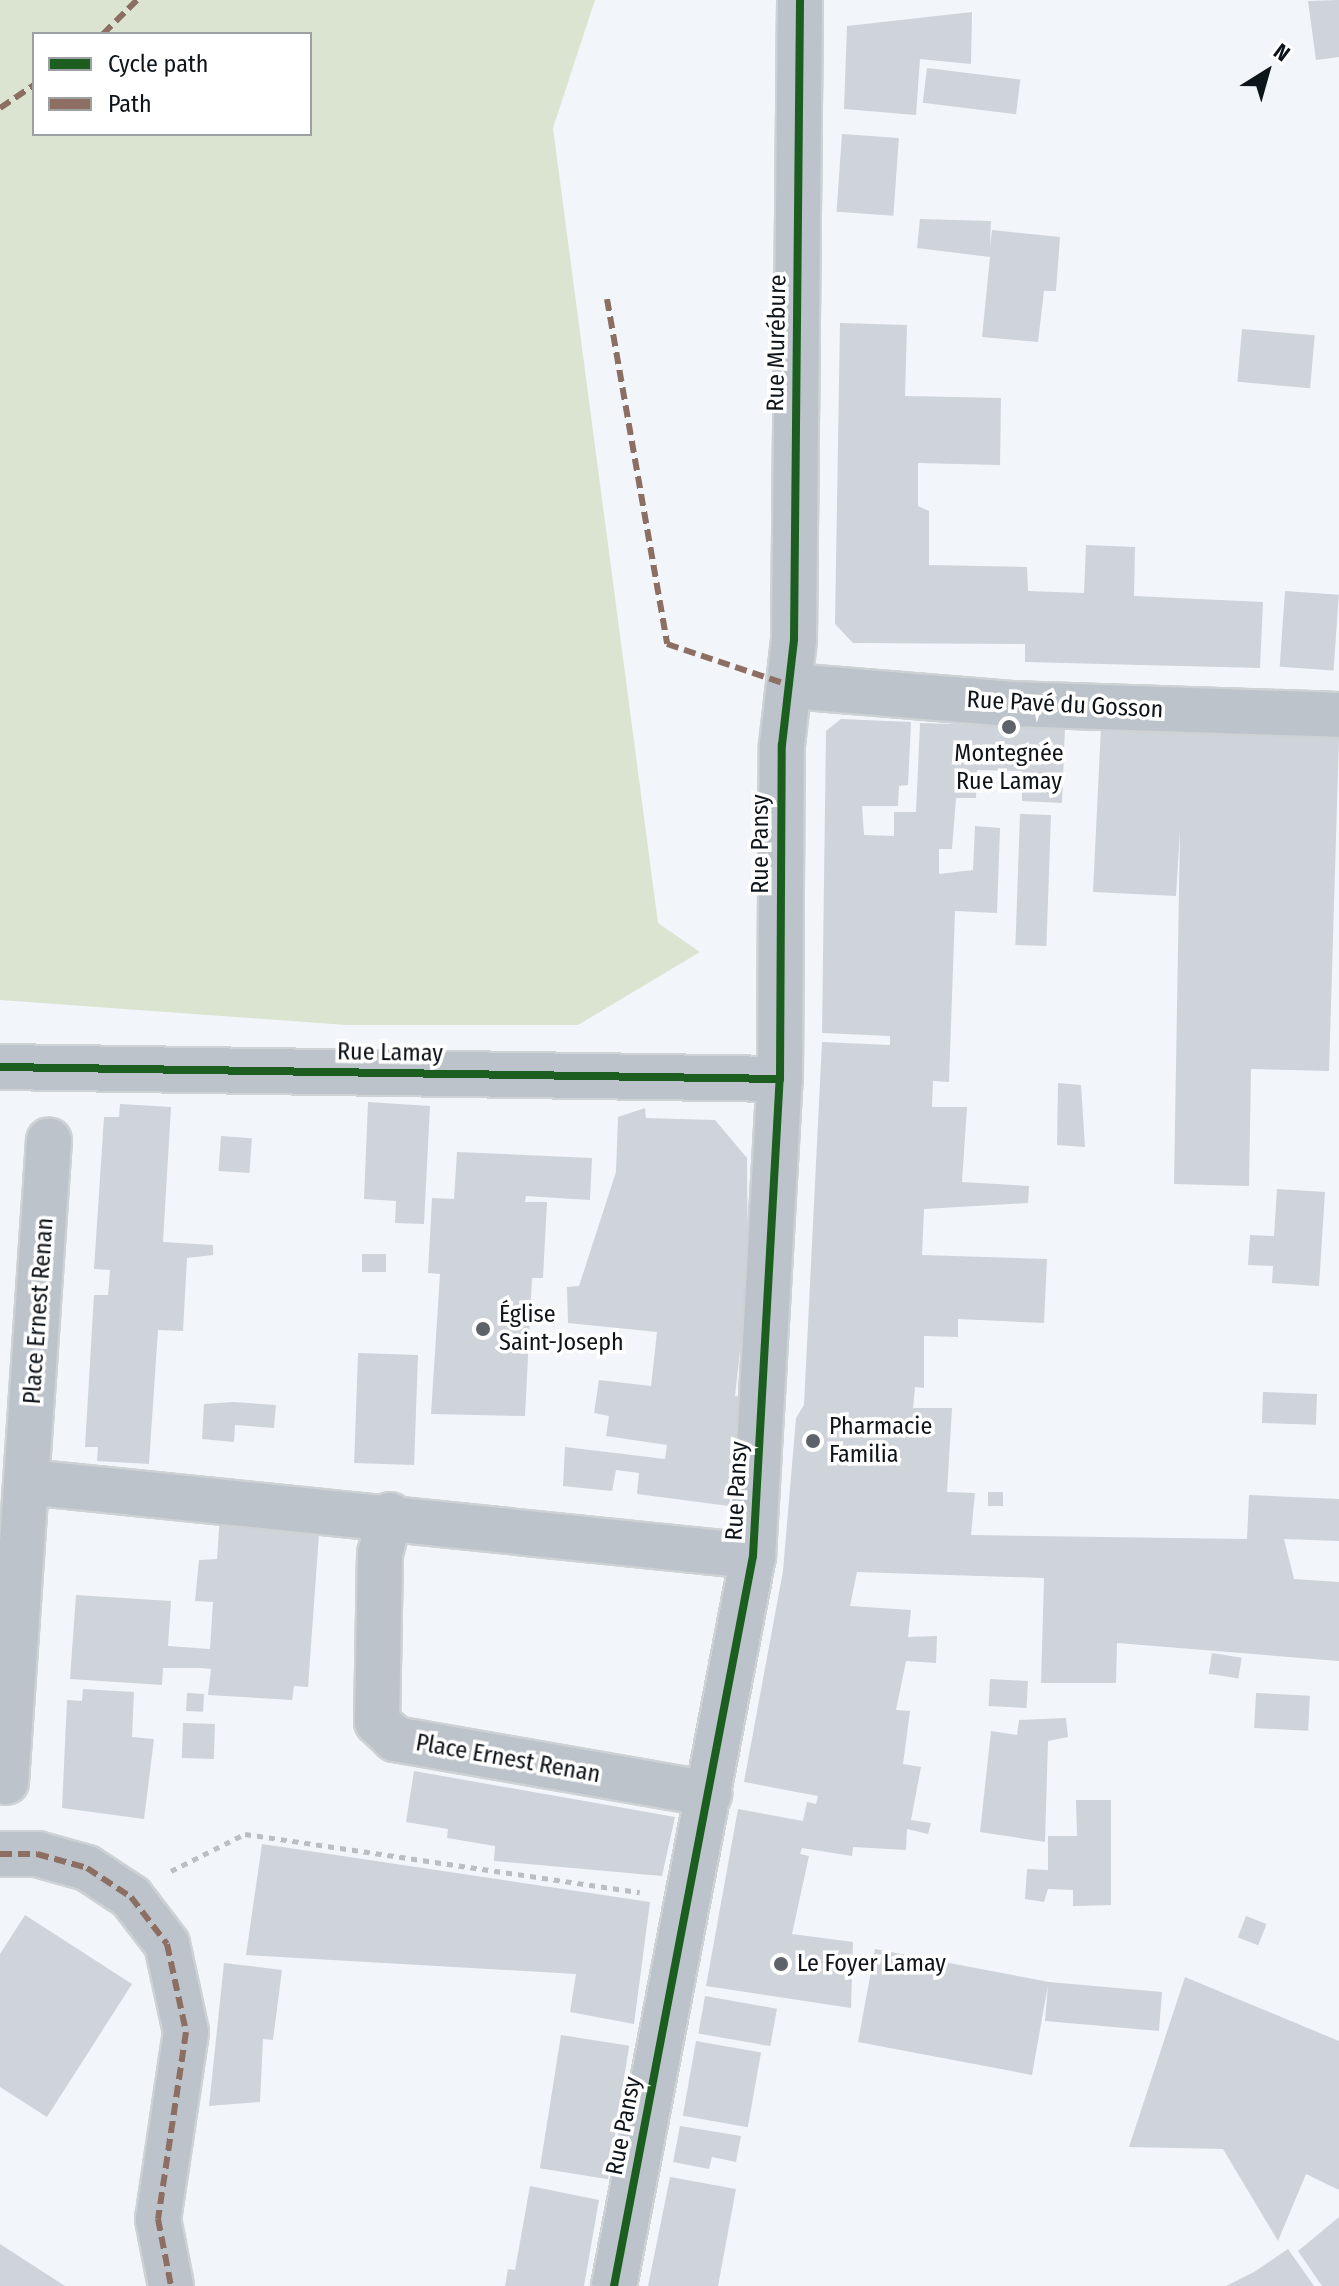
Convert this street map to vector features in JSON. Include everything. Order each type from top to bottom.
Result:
[{"type":"street","name":"Rue Murébure","points":[[792,686],[800,0]]},
{"type":"street","name":"Rue Pavé du Gosson","points":[[792,686],[1011,704],[1339,715]]},
{"type":"street","name":"Rue Pansy","points":[[614,2286],[753,1556],[780,1079],[782,745],[792,686]]},
{"type":"street","name":"Rue Lamay","points":[[0,1067],[780,1079]]},
{"type":"street","name":"Place Ernest Renan","points":[[6,1782],[49,1140]]},
{"type":"street","points":[[28,1482],[390,1515],[753,1556]]},
{"type":"street","name":"Place Ernest Renan","points":[[390,1515],[380,1554],[377,1722],[395,1739],[709,1794]]},
{"type":"street","points":[[0,1854],[61,1859],[128,1895],[167,1944],[185,2007],[158,2219],[171,2286]]},
{"type":"path","points":[[128,1895],[245,1834],[688,1899]]},
{"type":"green space","points":[[0,0],[595,0],[553,128],[658,923],[700,952],[578,1025],[346,1025],[0,1000]]},
{"type":"building","points":[[1339,0],[1339,57],[1316,60],[1308,1]]},
{"type":"building","points":[[972,12],[971,64],[920,59],[916,115],[844,109],[847,26]]},
{"type":"building","points":[[927,68],[1020,79],[1016,114],[923,103]]},
{"type":"building","points":[[842,134],[899,138],[893,216],[837,212]]},
{"type":"building","points":[[920,219],[991,221],[990,248],[992,230],[1060,237],[1056,291],[1044,291],[1038,342],[982,337],[990,257],[917,248]]},
{"type":"building","points":[[840,323],[907,325],[905,396],[1001,398],[1000,465],[918,463],[918,506],[929,511],[929,565],[1027,567],[1028,591],[1084,593],[1086,545],[1135,547],[1134,596],[1263,602],[1260,668],[1025,662],[1025,644],[853,643],[835,624]]},
{"type":"building","points":[[1242,329],[1315,335],[1310,388],[1237,382]]},
{"type":"building","points":[[1285,591],[1339,595],[1334,671],[1280,667]]},
{"type":"building","points":[[841,719],[911,722],[908,785],[899,786],[898,806],[862,806],[864,835],[894,836],[894,812],[916,812],[920,723],[1065,727],[1062,803],[1022,801],[1022,771],[977,770],[976,798],[956,798],[952,849],[939,849],[939,874],[973,870],[975,826],[1000,828],[997,913],[955,911],[949,1082],[933,1081],[932,1107],[967,1107],[962,1182],[1029,1186],[1028,1203],[924,1209],[922,1255],[1047,1259],[1044,1323],[958,1319],[958,1337],[924,1336],[924,1388],[915,1387],[913,1408],[952,1408],[947,1492],[975,1493],[971,1535],[1247,1539],[1249,1495],[1339,1499],[1339,1541],[1284,1539],[1294,1579],[1339,1582],[1339,1661],[1117,1643],[1116,1683],[1041,1683],[1044,1578],[857,1572],[850,1606],[911,1610],[908,1637],[937,1636],[936,1663],[906,1661],[896,1710],[910,1711],[903,1764],[921,1767],[911,1820],[931,1823],[928,1834],[907,1829],[906,1850],[853,1847],[852,1856],[802,1848],[800,1854],[809,1856],[792,1934],[853,1942],[851,2008],[706,1986],[738,1809],[803,1821],[807,1802],[816,1804],[818,1796],[744,1782],[783,1571],[796,1418],[804,1405],[822,1042],[890,1045],[890,1036],[822,1033],[826,731]]},
{"type":"building","points":[[1101,727],[1339,738],[1329,1071],[1251,1069],[1249,1186],[1174,1184],[1180,830],[1176,896],[1093,892]]},
{"type":"building","points":[[1020,814],[1051,815],[1046,946],[1015,945]]},
{"type":"building","points":[[1058,1083],[1081,1085],[1085,1147],[1057,1145]]},
{"type":"building","points":[[368,1102],[430,1106],[424,1224],[395,1223],[396,1201],[364,1199]]},
{"type":"building","points":[[120,1104],[171,1107],[163,1242],[213,1245],[213,1255],[187,1258],[183,1331],[158,1330],[149,1464],[97,1461],[98,1447],[85,1447],[94,1295],[108,1295],[110,1270],[94,1269],[104,1117],[119,1117]]},
{"type":"building","points":[[645,1108],[646,1118],[715,1120],[747,1158],[748,1279],[735,1396],[742,1397],[729,1506],[637,1494],[639,1473],[616,1470],[612,1491],[563,1486],[565,1447],[665,1459],[667,1445],[606,1436],[609,1416],[594,1413],[599,1380],[651,1386],[657,1332],[568,1323],[567,1287],[579,1286],[616,1172],[618,1117]]},
{"type":"building","points":[[221,1136],[252,1138],[249,1173],[219,1171]]},
{"type":"building","name":"Église Saint-Joseph","points":[[457,1152],[592,1158],[590,1200],[526,1196],[525,1202],[547,1202],[543,1278],[532,1278],[525,1416],[431,1414],[440,1274],[428,1273],[432,1198],[454,1199]]},
{"type":"building","points":[[1277,1189],[1325,1192],[1319,1286],[1272,1283],[1273,1266],[1248,1265],[1250,1235],[1274,1236]]},
{"type":"building","points":[[362,1254],[386,1254],[386,1272],[362,1272]]},
{"type":"building","points":[[358,1353],[418,1355],[414,1465],[354,1463]]},
{"type":"building","points":[[1263,1392],[1317,1394],[1316,1425],[1262,1423]]},
{"type":"building","points":[[233,1402],[276,1405],[274,1428],[235,1425],[234,1442],[202,1439],[204,1404]]},
{"type":"building","points":[[988,1492],[1003,1492],[1003,1506],[988,1506]]},
{"type":"building","points":[[220,1514],[304,1519],[303,1533],[319,1534],[308,1687],[294,1686],[292,1700],[208,1695],[211,1669],[201,1668],[163,1668],[162,1685],[70,1679],[76,1595],[171,1601],[168,1646],[210,1649],[213,1602],[195,1601],[199,1560],[217,1559]]},
{"type":"building","points":[[1212,1653],[1242,1658],[1238,1678],[1209,1674]]},
{"type":"building","points":[[990,1679],[1028,1681],[1027,1708],[989,1706]]},
{"type":"building","points":[[83,1689],[134,1692],[132,1737],[154,1739],[144,1819],[62,1808],[67,1700],[82,1701]]},
{"type":"building","points":[[187,1693],[204,1694],[203,1712],[186,1711]]},
{"type":"building","points":[[1256,1693],[1310,1696],[1308,1731],[1254,1728]]},
{"type":"building","points":[[1066,1718],[1068,1737],[1048,1741],[1045,1842],[980,1832],[991,1731],[1017,1735],[1019,1720]]},
{"type":"building","points":[[183,1723],[215,1724],[214,1759],[182,1758]]},
{"type":"building","points":[[414,1771],[675,1817],[662,1876],[494,1861],[495,1846],[447,1838],[448,1829],[406,1822]]},
{"type":"building","points":[[1076,1800],[1111,1800],[1111,1905],[1073,1906],[1073,1890],[1048,1889],[1044,1902],[1025,1899],[1027,1869],[1048,1870],[1048,1836],[1077,1836]]},
{"type":"building","points":[[262,1844],[650,1902],[634,2024],[570,2012],[576,1974],[246,1955]]},
{"type":"building","points":[[25,1915],[132,1984],[47,2117],[0,2087],[0,1954]]},
{"type":"building","points":[[1246,1916],[1267,1924],[1258,1945],[1238,1937]]},
{"type":"building","points":[[875,1949],[1049,1982],[1162,1992],[1159,2031],[1045,2021],[1048,1985],[1032,2075],[858,2042]]},
{"type":"building","points":[[224,1963],[282,1970],[273,2040],[263,2039],[260,2102],[209,2106]]},
{"type":"building","points":[[1185,1977],[1339,2041],[1339,2190],[1306,2174],[1278,2241],[1223,2149],[1129,2147]]},
{"type":"building","points":[[705,1996],[777,2009],[770,2046],[698,2033]]},
{"type":"building","points":[[561,2035],[629,2046],[608,2179],[540,2168]]},
{"type":"building","points":[[696,2041],[761,2052],[748,2127],[683,2116]]},
{"type":"building","points":[[680,2126],[741,2136],[736,2162],[712,2157],[709,2169],[673,2162]]},
{"type":"building","points":[[670,2177],[736,2189],[718,2286],[648,2286]]},
{"type":"building","points":[[530,2186],[599,2200],[584,2286],[505,2286],[508,2269],[515,2270]]},
{"type":"building","points":[[1339,2217],[1339,2286],[1322,2286],[1298,2251]]},
{"type":"building","points":[[0,2244],[65,2286],[0,2286]]},
{"type":"building","points":[[1288,2249],[1314,2286],[1226,2286],[1254,2272]]},
{"type":"marked path","points":[[105,32],[137,0]]},
{"type":"marked path","points":[[0,108],[32,86]]},
{"type":"marked path","points":[[607,299],[667,644],[792,686]]},
{"type":"marked path","points":[[0,1854],[37,1854],[87,1868],[131,1897],[167,1944],[186,2032],[158,2219],[171,2286]]},
{"type":"cycle path","points":[[614,2286],[753,1556],[780,1079],[782,745],[794,639],[800,0]]},
{"type":"cycle path","points":[[0,1067],[780,1079]]},
{"type":"place","name":"Montegnée Rue Lamay","points":[[1009,727]]},
{"type":"place","name":"Église Saint-Joseph","points":[[483,1329]]},
{"type":"place","name":"Pharmacie Familia","points":[[813,1441]]},
{"type":"place","name":"Le Foyer Lamay","points":[[781,1964]]}]
